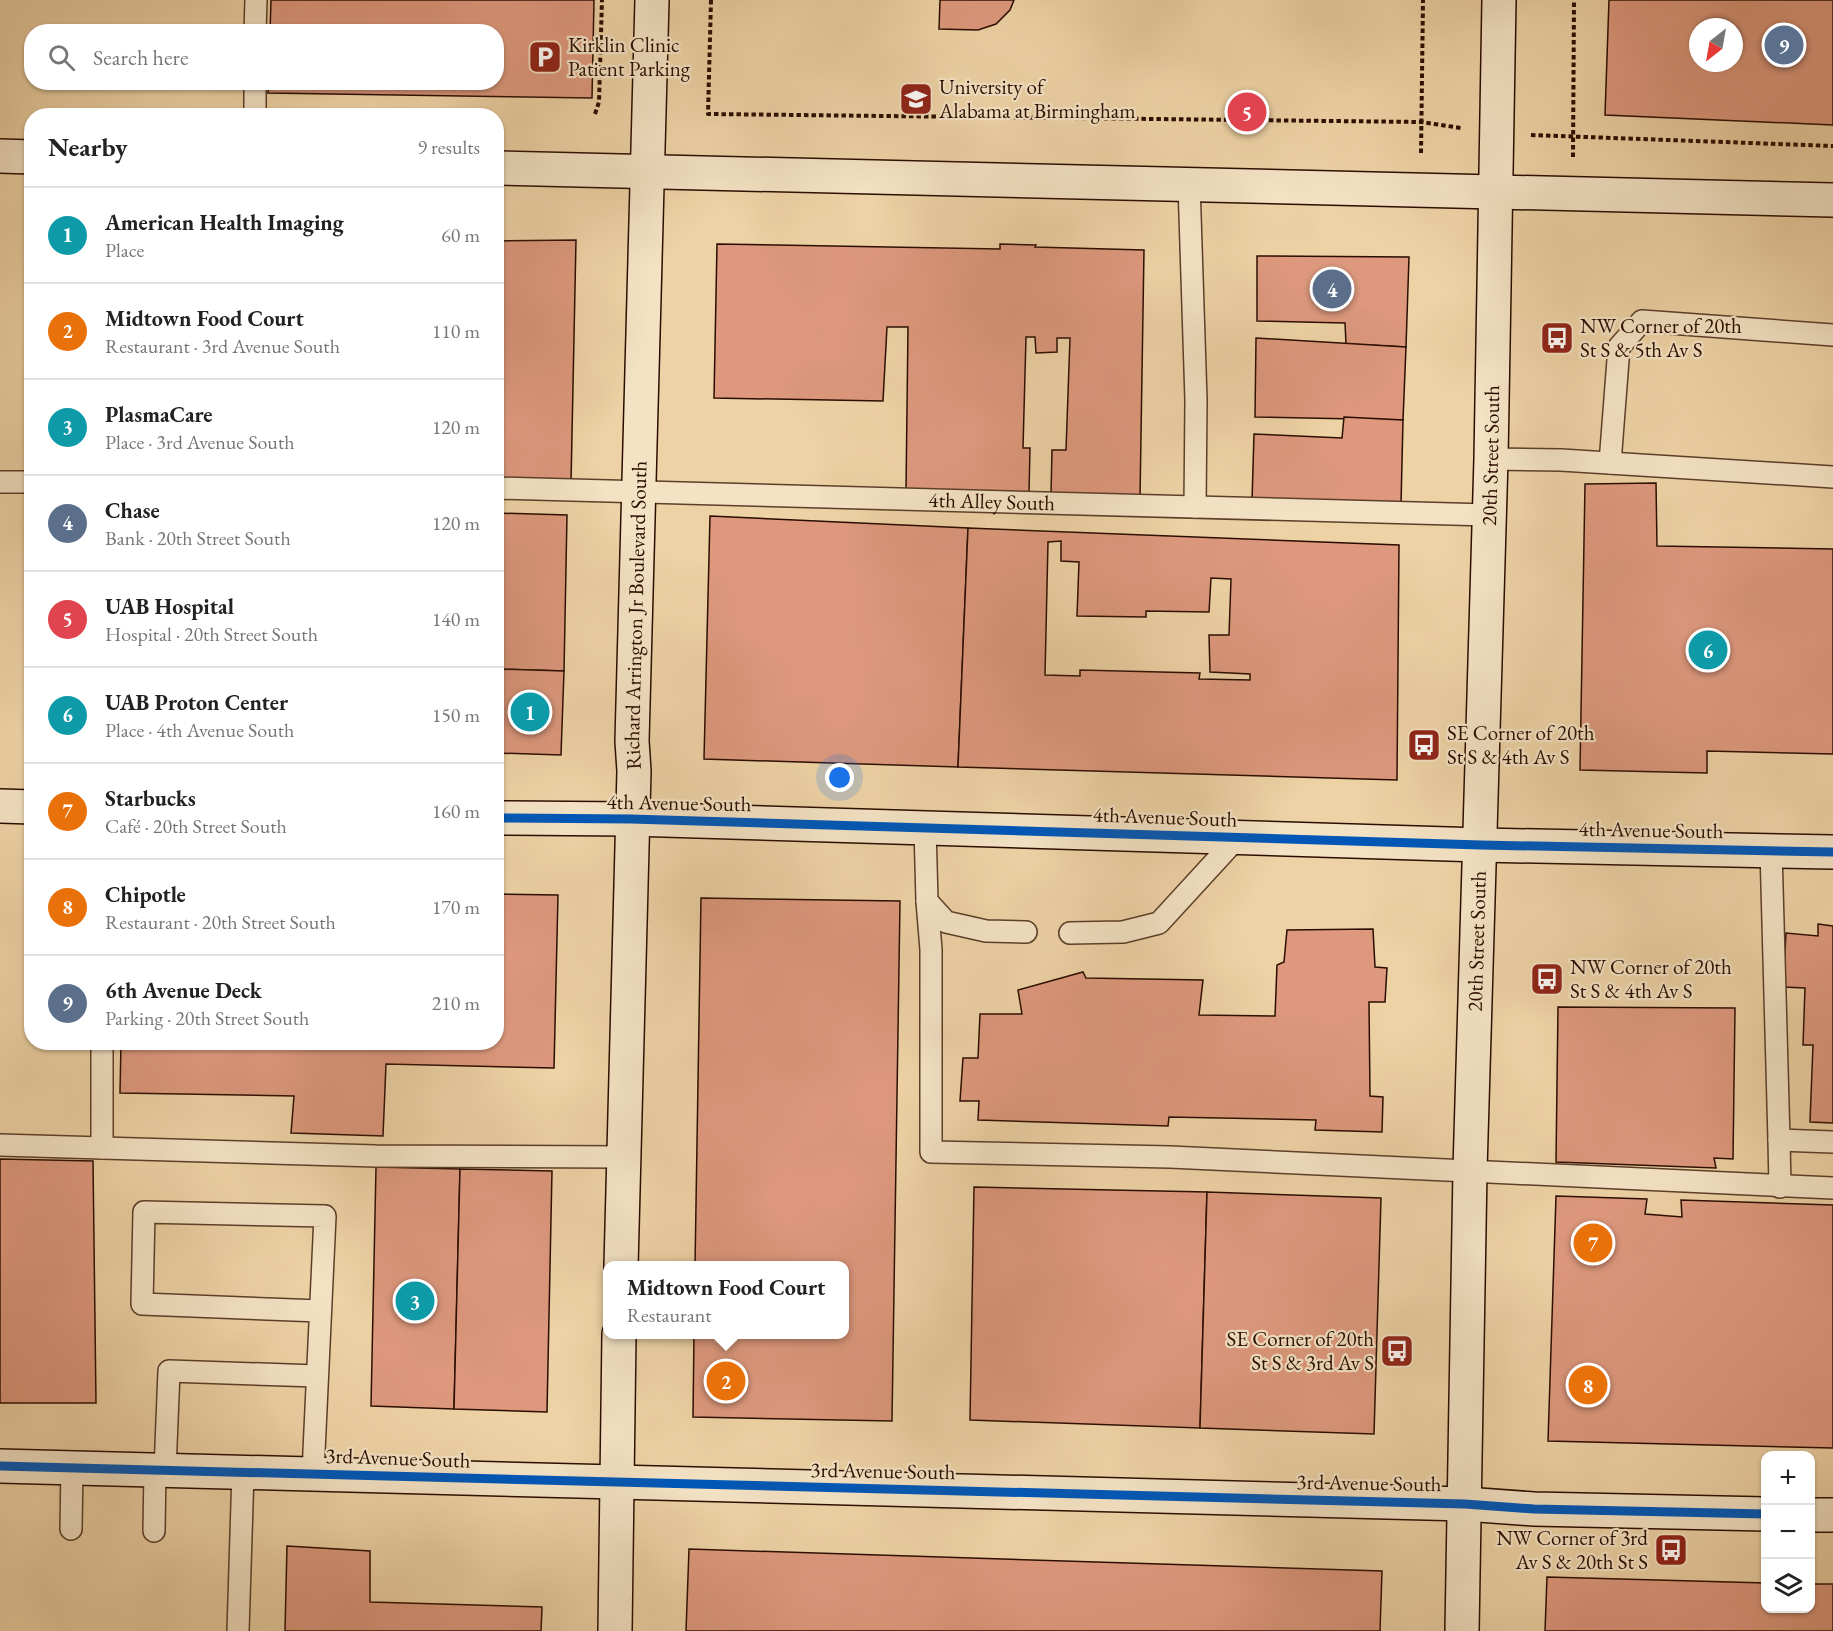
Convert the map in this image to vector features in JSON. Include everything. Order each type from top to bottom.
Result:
[{"type":"street","name":"Richard Arrington Jr Boulevard South","points":[[621,1261],[634,771],[632,741],[652,0]]},
{"type":"street","name":"20th Street South","points":[[1462,1631],[1470,1170],[1491,459],[1499,0]]},
{"type":"street","points":[[0,156],[24,157]]},
{"type":"street","points":[[504,168],[1833,200]]},
{"type":"street","points":[[0,806],[24,807]]},
{"type":"street","name":"4th Avenue South","points":[[504,818],[631,819],[1481,845],[1833,852]]},
{"type":"street","points":[[615,1631],[619,1339]]},
{"type":"street","name":"3rd Avenue South","points":[[0,1466],[1465,1504],[1534,1509],[1761,1514]]},
{"type":"street","points":[[1815,1515],[1833,1515]]},
{"type":"lane","points":[[255,24],[256,0]]},
{"type":"lane","points":[[255,90],[255,108]]},
{"type":"lane","points":[[1189,184],[1196,400],[1195,507]]},
{"type":"lane","points":[[1610,463],[1619,347],[1642,321],[1833,335]]},
{"type":"lane","points":[[1491,459],[1610,463],[1833,477]]},
{"type":"lane","points":[[0,482],[24,483]]},
{"type":"lane","name":"4th Alley South","points":[[504,488],[1488,515]]},
{"type":"lane","points":[[925,828],[931,950],[931,1152],[1170,1158],[1833,1188]]},
{"type":"lane","points":[[1070,933],[1123,932],[1159,923],[1237,838]]},
{"type":"lane","points":[[1771,850],[1779,1186]]},
{"type":"lane","points":[[927,901],[946,922],[986,931],[1026,932]]},
{"type":"lane","points":[[102,1050],[102,1148]]},
{"type":"lane","points":[[1779,1140],[1833,1142]]},
{"type":"lane","points":[[0,1145],[376,1156],[624,1158]]},
{"type":"lane","points":[[313,1473],[325,1216],[144,1212],[142,1304],[320,1311]]},
{"type":"lane","points":[[154,1531],[169,1371],[317,1376]]},
{"type":"lane","points":[[71,1529],[72,1468]]},
{"type":"lane","points":[[238,1631],[243,1472]]},
{"type":"path","points":[[596,114],[599,102],[602,0]]},
{"type":"path","points":[[711,0],[708,114],[1421,122],[1496,133],[1833,146]]},
{"type":"path","points":[[1421,190],[1423,0]]},
{"type":"path","points":[[1574,0],[1572,136],[1574,194]]},
{"type":"building","name":"Kirklin Clinic Patient Parking","points":[[271,0],[594,0],[592,98],[268,93],[268,90],[504,90],[504,24],[270,24]]},
{"type":"building","points":[[940,0],[1014,0],[1010,10],[996,24],[978,30],[939,29]]},
{"type":"building","points":[[1609,0],[1833,0],[1833,125],[1605,115]]},
{"type":"building","points":[[576,240],[571,483],[504,480],[504,241]]},
{"type":"building","points":[[717,244],[1000,249],[1000,244],[1144,250],[1140,497],[1051,494],[1052,450],[1066,450],[1070,338],[1057,338],[1057,352],[1036,353],[1035,337],[1026,337],[1023,448],[1030,448],[1029,493],[906,490],[908,327],[887,327],[883,401],[714,398]]},
{"type":"building","points":[[1257,256],[1409,257],[1406,347],[1346,344],[1345,323],[1257,321]]},
{"type":"building","points":[[1256,338],[1406,347],[1403,420],[1255,417]]},
{"type":"building","points":[[1344,417],[1403,420],[1401,505],[1252,501],[1254,434],[1342,438]]},
{"type":"building","points":[[1656,483],[1657,546],[1833,549],[1833,754],[1707,751],[1707,773],[1580,770],[1585,484]]},
{"type":"building","points":[[504,513],[567,515],[564,671],[504,669]]},
{"type":"building","points":[[710,516],[968,528],[958,767],[704,759]]},
{"type":"building","points":[[968,528],[1399,545],[1397,780],[958,767]],"holes":[[[1061,541],[1061,561],[1079,562],[1077,616],[1146,617],[1146,611],[1209,612],[1211,578],[1231,579],[1229,635],[1209,635],[1210,672],[1250,674],[1250,680],[1199,679],[1200,673],[1080,670],[1080,676],[1045,675],[1048,542]]]},
{"type":"building","points":[[504,669],[564,671],[561,755],[504,753]]},
{"type":"building","points":[[504,894],[558,895],[554,1068],[386,1064],[383,1136],[291,1133],[294,1096],[120,1093],[121,1050],[504,1050]]},
{"type":"building","points":[[701,898],[900,901],[892,1421],[693,1417],[694,1339],[849,1339],[849,1261],[695,1261]]},
{"type":"building","points":[[1818,924],[1833,926],[1833,1123],[1810,1122],[1813,1045],[1803,1045],[1805,988],[1783,987],[1786,933],[1818,936]]},
{"type":"building","points":[[1373,929],[1375,967],[1387,968],[1385,1002],[1369,1002],[1370,1096],[1383,1097],[1382,1132],[1315,1130],[1316,1120],[1169,1117],[1168,1126],[978,1120],[979,1101],[960,1101],[963,1058],[978,1058],[980,1014],[1022,1014],[1018,990],[1083,972],[1086,978],[1203,980],[1199,1015],[1275,1016],[1277,965],[1284,962],[1287,930]]},
{"type":"building","points":[[1558,1007],[1735,1008],[1733,1159],[1714,1158],[1716,1168],[1556,1162]]},
{"type":"building","points":[[0,1159],[93,1161],[96,1403],[0,1403]]},
{"type":"building","points":[[376,1167],[460,1169],[454,1409],[371,1406]]},
{"type":"building","points":[[460,1169],[552,1171],[547,1412],[454,1409]]},
{"type":"building","points":[[974,1187],[1207,1192],[1200,1428],[970,1420]]},
{"type":"building","points":[[1207,1192],[1381,1198],[1374,1434],[1200,1428]]},
{"type":"building","points":[[1556,1196],[1647,1199],[1645,1214],[1682,1217],[1681,1200],[1833,1205],[1833,1448],[1548,1441]]},
{"type":"building","points":[[287,1546],[370,1551],[370,1602],[542,1607],[541,1631],[285,1631]]},
{"type":"building","points":[[689,1549],[1382,1571],[1380,1631],[686,1631]]},
{"type":"building","points":[[1547,1577],[1761,1583],[1761,1613],[1815,1613],[1815,1584],[1833,1584],[1833,1631],[1545,1631]]},
{"type":"cycle path","points":[[504,818],[631,819],[1481,845],[1833,852]]},
{"type":"cycle path","points":[[0,1466],[1465,1504],[1534,1509],[1761,1514]]},
{"type":"place","name":"6th Avenue Deck","points":[[1784,45]]},
{"type":"place","name":"Kirklin Clinic Patient Parking","points":[[545,57]]},
{"type":"place","name":"University of Alabama at Birmingham","points":[[916,99]]},
{"type":"place","name":"UAB Hospital","points":[[1247,112]]},
{"type":"place","name":"Chase","points":[[1332,289]]},
{"type":"place","name":"NW Corner of 20th St S & 5th Av S","points":[[1557,338]]},
{"type":"place","name":"UAB Proton Center","points":[[1708,650]]},
{"type":"place","name":"American Health Imaging","points":[[530,712]]},
{"type":"place","name":"SE Corner of 20th St S & 4th Av S","points":[[1424,745]]},
{"type":"place","name":"NW Corner of 20th St S & 4th Av S","points":[[1547,979]]},
{"type":"place","name":"Starbucks","points":[[1593,1243]]},
{"type":"place","name":"PlasmaCare","points":[[415,1301]]},
{"type":"place","name":"SE Corner of 20th St S & 3rd Av S","points":[[1397,1351]]},
{"type":"place","name":"Midtown Food Court","points":[[726,1381]]},
{"type":"place","name":"Chipotle","points":[[1588,1385]]},
{"type":"place","name":"NW Corner of 3rd Av S & 20th St S","points":[[1671,1550]]}]
